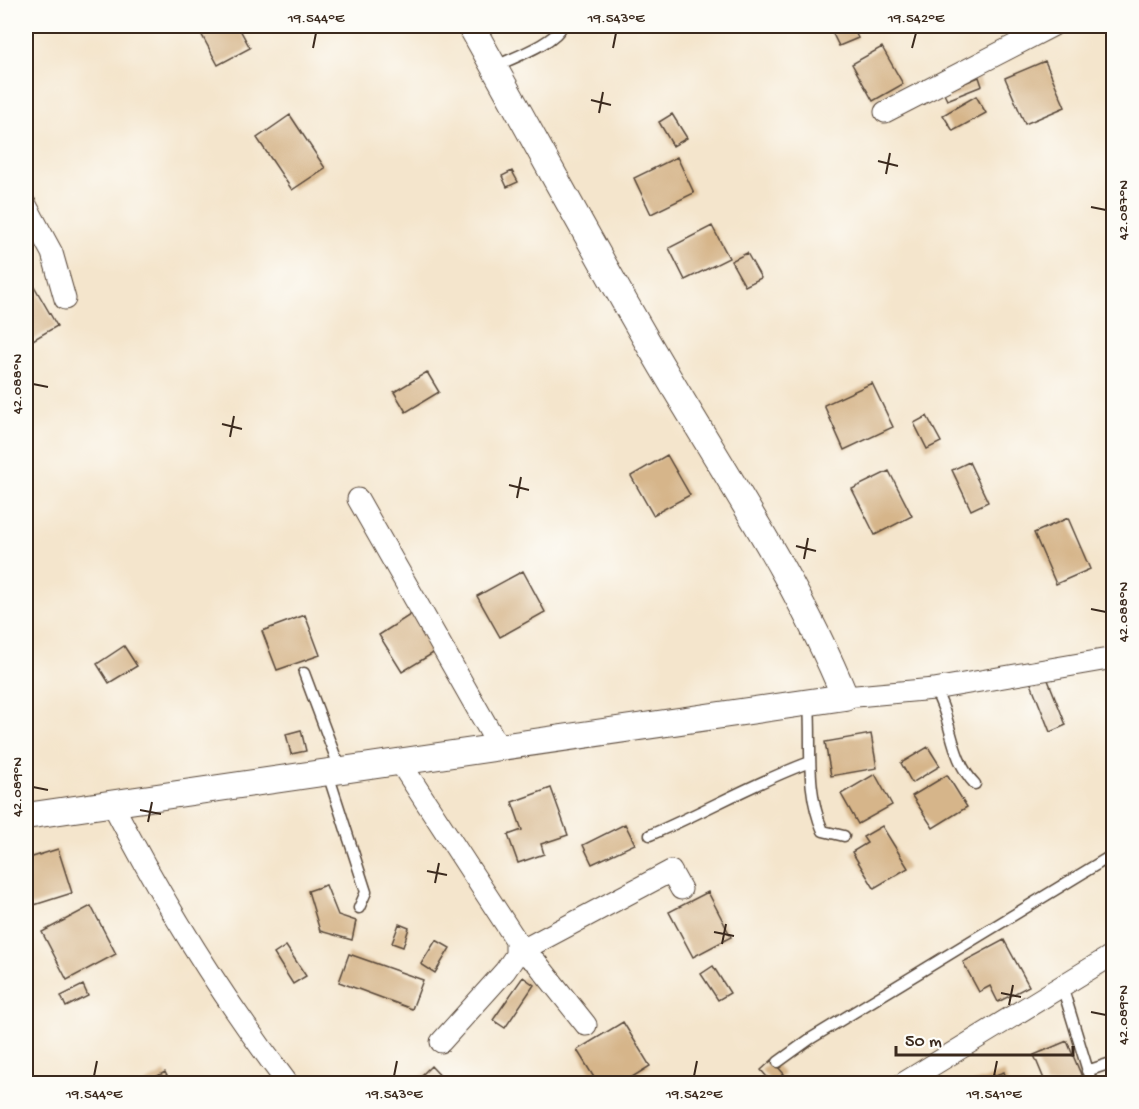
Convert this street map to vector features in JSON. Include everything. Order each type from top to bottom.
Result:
[{"type":"street","points":[[471,26],[651,347],[794,588],[821,638],[845,697]]},
{"type":"street","points":[[885,112],[1052,26]]},
{"type":"street","points":[[26,205],[52,253],[64,299]]},
{"type":"street","points":[[358,499],[500,749]]},
{"type":"street","points":[[26,816],[401,764],[845,697],[934,689],[1113,658]]},
{"type":"street","points":[[401,764],[516,940],[516,955],[505,971],[441,1042]]},
{"type":"street","points":[[113,805],[204,962],[258,1044],[288,1083]]},
{"type":"street","points":[[516,948],[530,946],[671,871],[681,888]]},
{"type":"street","points":[[516,948],[536,962],[586,1025]]},
{"type":"street","points":[[902,1083],[1113,954]]},
{"type":"lane","points":[[494,67],[545,42],[560,32],[562,26]]},
{"type":"lane","points":[[304,673],[366,892],[359,908]]},
{"type":"lane","points":[[934,689],[942,702],[958,761],[975,784]]},
{"type":"lane","points":[[809,703],[812,738],[811,794],[823,831],[844,836]]},
{"type":"lane","points":[[650,835],[697,816],[771,777],[810,762]]},
{"type":"lane","points":[[778,1062],[810,1039],[1113,854]]},
{"type":"lane","points":[[1062,986],[1092,1083]]},
{"type":"lane","points":[[1087,1071],[1113,1062]]},
{"type":"building","points":[[197,26],[238,26],[250,48],[218,65]]},
{"type":"building","points":[[829,26],[852,26],[858,38],[839,46]]},
{"type":"building","points":[[882,47],[903,84],[873,101],[852,64]]},
{"type":"building","points":[[1045,61],[1065,107],[1025,124],[1005,78]]},
{"type":"building","points":[[979,77],[982,86],[947,100],[943,92]]},
{"type":"building","points":[[976,96],[986,113],[953,131],[943,115]]},
{"type":"building","points":[[672,114],[687,138],[673,146],[659,122]]},
{"type":"building","points":[[290,115],[325,168],[292,190],[257,138]]},
{"type":"building","points":[[677,157],[694,193],[651,214],[634,178]]},
{"type":"building","points":[[512,171],[518,182],[507,187],[502,176]]},
{"type":"building","points":[[712,226],[729,258],[685,280],[669,248]]},
{"type":"building","points":[[747,253],[761,278],[745,286],[731,261]]},
{"type":"building","points":[[34,286],[57,326],[26,344],[26,291]]},
{"type":"building","points":[[427,372],[439,392],[406,412],[394,392]]},
{"type":"building","points":[[872,383],[893,427],[844,450],[824,405]]},
{"type":"building","points":[[927,416],[941,442],[927,449],[914,423]]},
{"type":"building","points":[[667,455],[690,495],[653,515],[631,476]]},
{"type":"building","points":[[969,462],[988,502],[971,510],[952,470]]},
{"type":"building","points":[[889,471],[912,516],[875,535],[852,489]]},
{"type":"building","points":[[1068,518],[1090,569],[1056,584],[1034,533]]},
{"type":"building","points":[[523,571],[545,612],[500,637],[477,596]]},
{"type":"building","points":[[416,611],[440,649],[402,672],[379,635]]},
{"type":"building","points":[[305,615],[320,655],[277,670],[262,631]]},
{"type":"building","points":[[124,646],[137,666],[109,683],[97,664]]},
{"type":"building","points":[[1046,675],[1066,725],[1050,732],[1030,681]]},
{"type":"building","points":[[301,730],[306,751],[291,754],[286,734]]},
{"type":"building","points":[[871,734],[877,768],[831,776],[825,742]]},
{"type":"building","points":[[928,747],[940,766],[912,783],[901,763]]},
{"type":"building","points":[[875,774],[892,805],[858,824],[841,794]]},
{"type":"building","points":[[947,775],[967,807],[933,828],[912,796]]},
{"type":"building","points":[[551,788],[568,835],[541,844],[544,854],[518,863],[508,835],[522,830],[512,802]]},
{"type":"building","points":[[625,824],[635,844],[592,864],[583,845]]},
{"type":"building","points":[[882,826],[908,868],[874,888],[852,852],[867,843],[863,837]]},
{"type":"building","points":[[58,849],[72,893],[28,907],[26,859]]},
{"type":"building","points":[[326,885],[338,915],[356,921],[352,940],[320,931],[308,891]]},
{"type":"building","points":[[708,892],[731,937],[693,957],[669,912]]},
{"type":"building","points":[[91,906],[116,954],[67,980],[42,932]]},
{"type":"building","points":[[399,924],[409,928],[403,947],[392,943]]},
{"type":"building","points":[[436,940],[450,948],[435,973],[421,964]]},
{"type":"building","points":[[1004,940],[1029,986],[998,1002],[990,986],[979,992],[963,962]]},
{"type":"building","points":[[286,946],[306,976],[293,984],[274,954]]},
{"type":"building","points":[[349,954],[423,980],[412,1009],[339,982]]},
{"type":"building","points":[[713,966],[730,993],[718,1000],[701,974]]},
{"type":"building","points":[[523,977],[534,985],[505,1028],[493,1020]]},
{"type":"building","points":[[83,985],[88,996],[66,1007],[61,996]]},
{"type":"building","points":[[623,1022],[650,1066],[621,1084],[598,1084],[577,1050]]},
{"type":"building","points":[[1067,1041],[1085,1084],[1046,1084],[1034,1055]]},
{"type":"building","points":[[772,1060],[784,1074],[773,1084],[761,1070]]},
{"type":"building","points":[[431,1066],[448,1084],[413,1084]]},
{"type":"building","points":[[165,1072],[171,1084],[143,1084]]},
{"type":"building","points":[[1004,1072],[1008,1084],[972,1083]]}]
